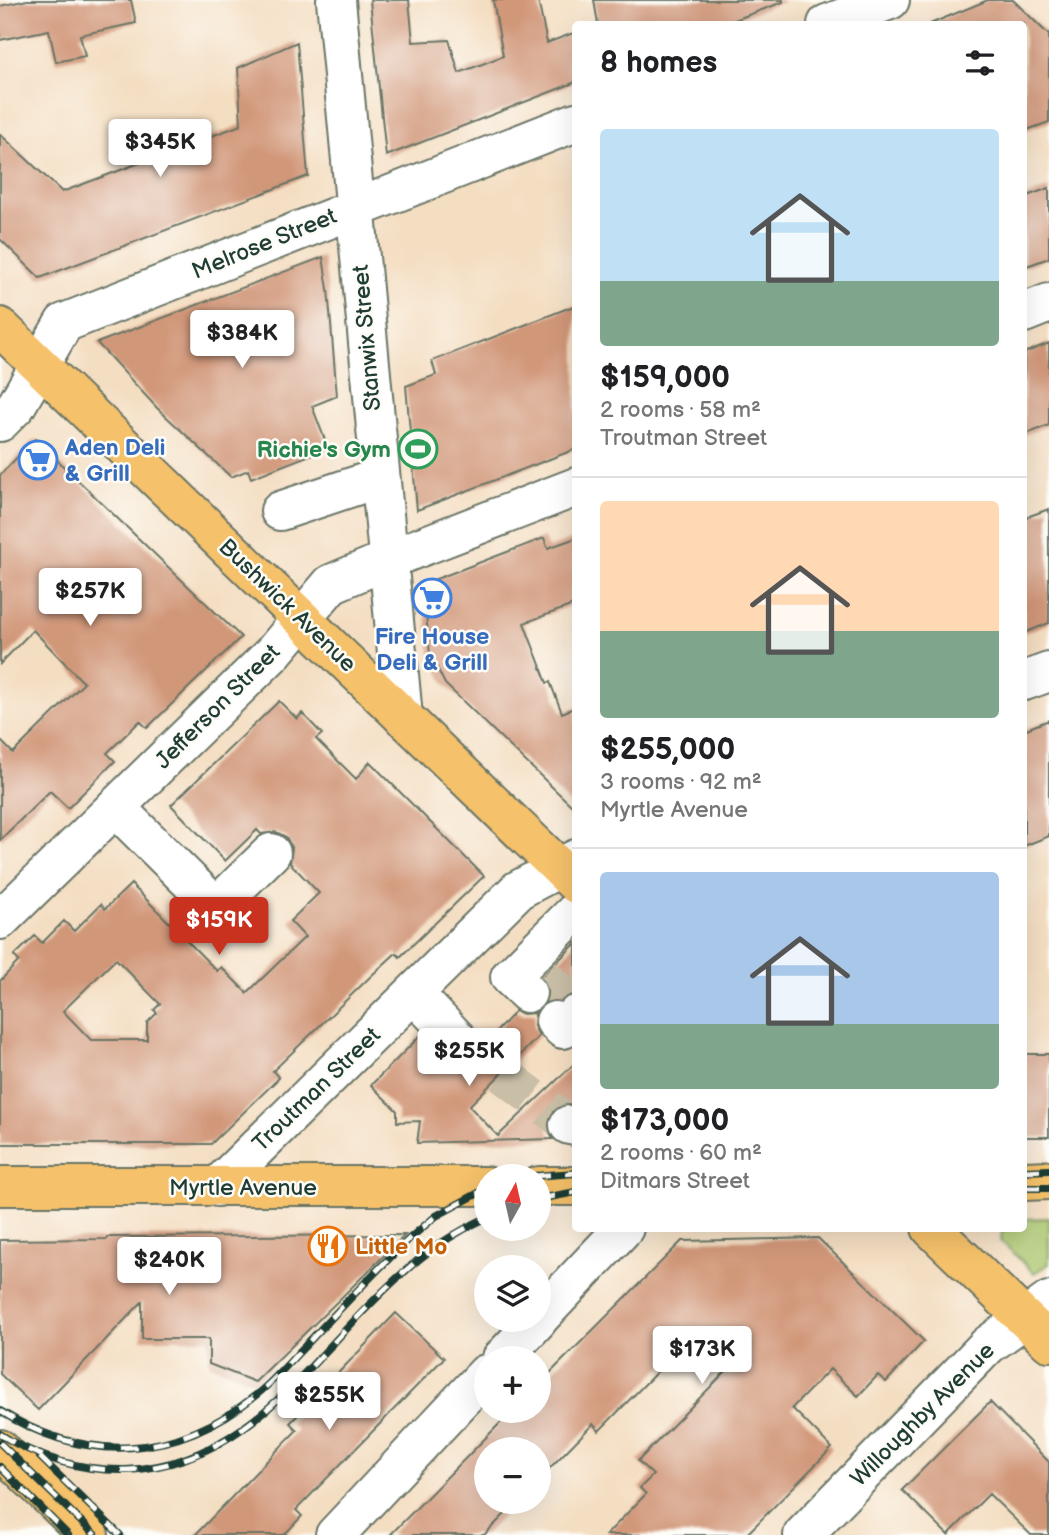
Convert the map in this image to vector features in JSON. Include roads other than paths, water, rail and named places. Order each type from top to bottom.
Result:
[{"type":"main road","name":"Bushwick Avenue","points":[[0,327],[403,717],[570,870]]},
{"type":"main road","points":[[1027,1181],[1049,1180]]},
{"type":"main road","name":"Myrtle Avenue","points":[[0,1186],[474,1186]]},
{"type":"main road","points":[[551,1186],[572,1186]]},
{"type":"main road","points":[[936,1232],[1041,1321]]},
{"type":"main road","points":[[0,1449],[89,1535]]},
{"type":"street","name":"Stanwix Street","points":[[336,0],[403,717]]},
{"type":"street","points":[[839,21],[887,9]]},
{"type":"street","name":"Melrose Street","points":[[0,422],[16,406],[64,323],[572,124]]},
{"type":"street","points":[[1027,312],[1049,303]]},
{"type":"street","points":[[280,511],[379,478]]},
{"type":"street","name":"Jefferson Street","points":[[0,920],[272,654],[331,584],[572,489]]},
{"type":"street","points":[[1027,680],[1049,672]]},
{"type":"street","points":[[115,807],[216,907],[271,853]]},
{"type":"street","name":"Troutman Street","points":[[217,1187],[519,890],[570,870]]},
{"type":"street","points":[[471,938],[535,968],[572,917]]},
{"type":"street","points":[[414,994],[457,1039]]},
{"type":"street","points":[[551,1305],[620,1232]]},
{"type":"street","name":"Willoughby Avenue","points":[[803,1535],[988,1345],[1041,1321]]},
{"type":"street","points":[[513,1346],[526,1332]]},
{"type":"street","points":[[335,1535],[474,1387]]},
{"type":"tunnel","points":[[543,976],[572,1004]]},
{"type":"tunnel","points":[[457,1039],[569,1125]]},
{"type":"railway","points":[[1027,1171],[1049,1170]]},
{"type":"railway","points":[[551,1175],[572,1173]]},
{"type":"railway","points":[[1027,1188],[1049,1188]]},
{"type":"railway","points":[[551,1197],[572,1193]]},
{"type":"railway","points":[[0,1411],[33,1428],[66,1440],[98,1447],[131,1447],[163,1442],[195,1432],[226,1416],[263,1390],[409,1239],[436,1216],[474,1195]]},
{"type":"railway","points":[[0,1434],[44,1456],[109,1470],[171,1463],[211,1448],[247,1425],[280,1398],[371,1303],[413,1265],[443,1242],[474,1224]]},
{"type":"railway","points":[[0,1443],[95,1535]]},
{"type":"railway","points":[[40,1457],[120,1535]]},
{"type":"railway","points":[[0,1467],[68,1535]]},
{"type":"place","name":"Richie's Gym","points":[[418,449]]},
{"type":"place","name":"Aden Deli & Grill","points":[[38,460]]},
{"type":"place","name":"Fire House Deli & Grill","points":[[432,598]]},
{"type":"place","name":"Little Mo","points":[[328,1246]]}]
